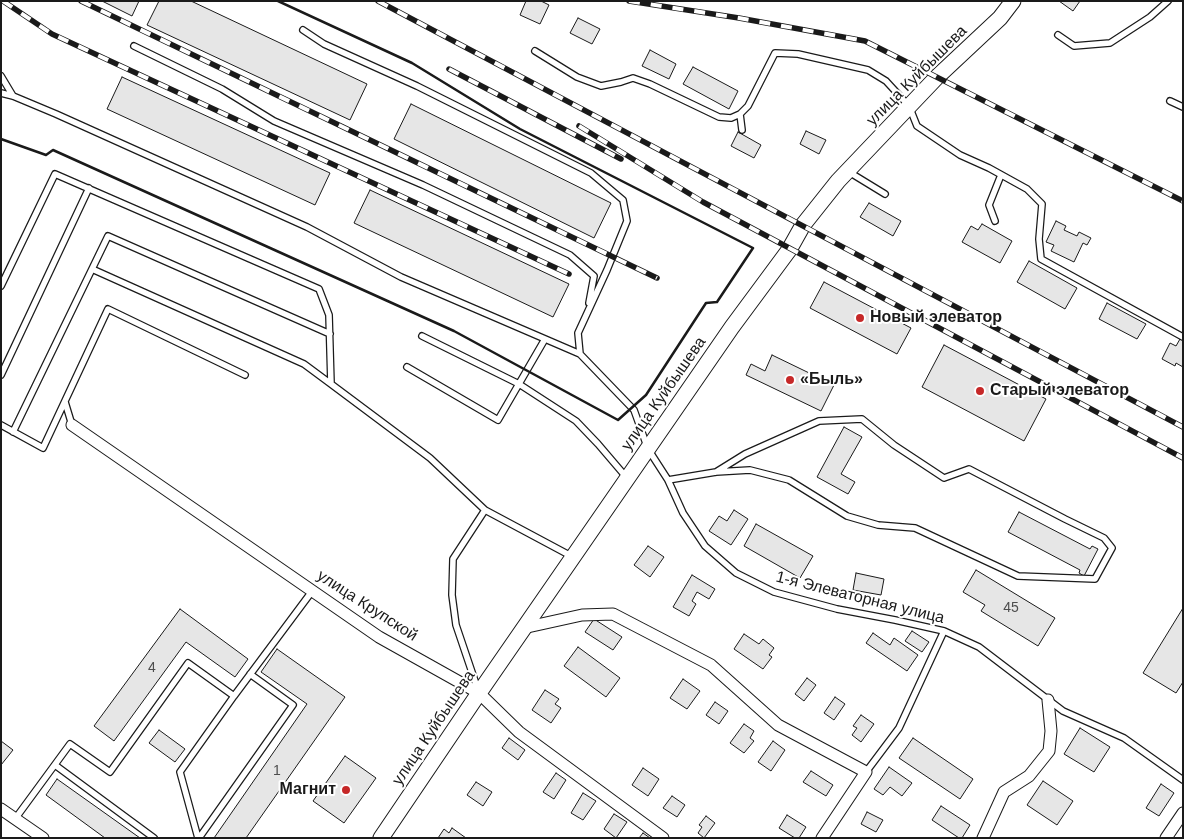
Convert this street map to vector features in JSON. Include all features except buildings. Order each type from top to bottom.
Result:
[{"type":"street","name":"улица Куйбышева","points":[[383,837],[479,692],[732,327],[789,250],[803,225],[838,181],[849,172],[937,76],[1000,18],[1013,1]]},
{"type":"street","name":"улица Крупской","points":[[72,425],[313,590],[378,637],[479,692],[519,732],[663,838]]},
{"type":"street","points":[[523,628],[582,615],[613,614],[711,665],[778,725],[866,772],[822,838]]},
{"type":"street","points":[[983,838],[1004,792],[1030,776],[1049,751],[1051,731],[1048,700]]},
{"type":"street","points":[[1,809],[43,838]]},
{"type":"street","points":[[1166,838],[1183,813]]},
{"type":"lane","points":[[1058,35],[1074,46],[1110,43],[1150,17],[1168,1]]},
{"type":"lane","points":[[1,93],[13,96],[307,227],[401,276],[580,354],[578,333],[628,221],[623,200],[591,173],[418,86],[324,44],[303,30]]},
{"type":"lane","points":[[134,46],[222,89],[274,121],[423,185],[570,254],[594,276],[588,310]]},
{"type":"lane","points":[[535,51],[577,77],[601,86],[633,78],[650,84],[719,117],[731,118],[740,114],[748,106],[775,53],[798,54],[868,70],[886,81],[910,106],[917,126],[960,155],[1028,189],[1042,204],[1039,239],[1041,259],[1183,337]]},
{"type":"lane","points":[[1,76],[13,96]]},
{"type":"lane","points":[[1170,101],[1183,107]]},
{"type":"lane","points":[[740,114],[742,130]]},
{"type":"lane","points":[[849,172],[885,194]]},
{"type":"lane","points":[[1,286],[55,174],[319,289],[329,315],[330,384]]},
{"type":"lane","points":[[994,221],[989,204],[1001,174]]},
{"type":"lane","points":[[1,375],[89,188]]},
{"type":"lane","points":[[13,432],[108,236],[330,334]]},
{"type":"lane","points":[[92,268],[304,364],[430,458],[484,510],[573,557]]},
{"type":"lane","points":[[1,425],[43,448],[108,309],[245,375]]},
{"type":"lane","points":[[422,336],[519,384],[576,422],[598,444],[627,479]]},
{"type":"lane","points":[[407,367],[498,420],[545,339]]},
{"type":"lane","name":"1-я Элеваторная улица","points":[[580,354],[634,410],[648,449],[668,480],[683,513],[705,546],[736,573],[774,592],[837,609],[944,631],[979,647],[1063,711],[1124,738],[1183,780]]},
{"type":"lane","points":[[65,402],[72,425]]},
{"type":"lane","points":[[668,480],[716,472],[750,470],[789,480],[847,516],[878,525],[914,528],[1018,576],[1095,579],[1112,548],[1104,538],[970,469],[944,478],[894,445],[862,419],[819,422],[745,454],[716,472]]},
{"type":"lane","points":[[479,692],[456,625],[452,595],[453,559],[484,510]]},
{"type":"lane","points":[[198,838],[180,772],[313,590]]},
{"type":"lane","points":[[866,772],[899,728],[944,631]]},
{"type":"lane","points":[[15,819],[70,744],[110,772],[188,663],[234,696]]},
{"type":"lane","points":[[198,838],[293,705],[250,674]]},
{"type":"lane","points":[[55,765],[154,838]]},
{"type":"railway","points":[[3,1],[52,34],[569,274]]},
{"type":"railway","points":[[81,1],[657,278]]},
{"type":"railway","points":[[378,1],[1183,427]]},
{"type":"railway","points":[[629,1],[739,18],[865,41],[1183,201]]},
{"type":"railway","points":[[449,69],[621,159]]},
{"type":"railway","points":[[579,126],[703,202],[1183,458]]},
{"type":"wall","points":[[1,139],[46,155],[53,150],[454,331],[618,420],[646,395],[706,303],[717,302],[753,248],[520,129],[412,63],[278,1]]},
{"type":"place","name":"Новый элеватор","points":[[860,318]]},
{"type":"place","name":"«Быль»","points":[[790,380]]},
{"type":"place","name":"Старый элеватор","points":[[980,391]]},
{"type":"place","name":"Магнит","points":[[346,790]]}]
